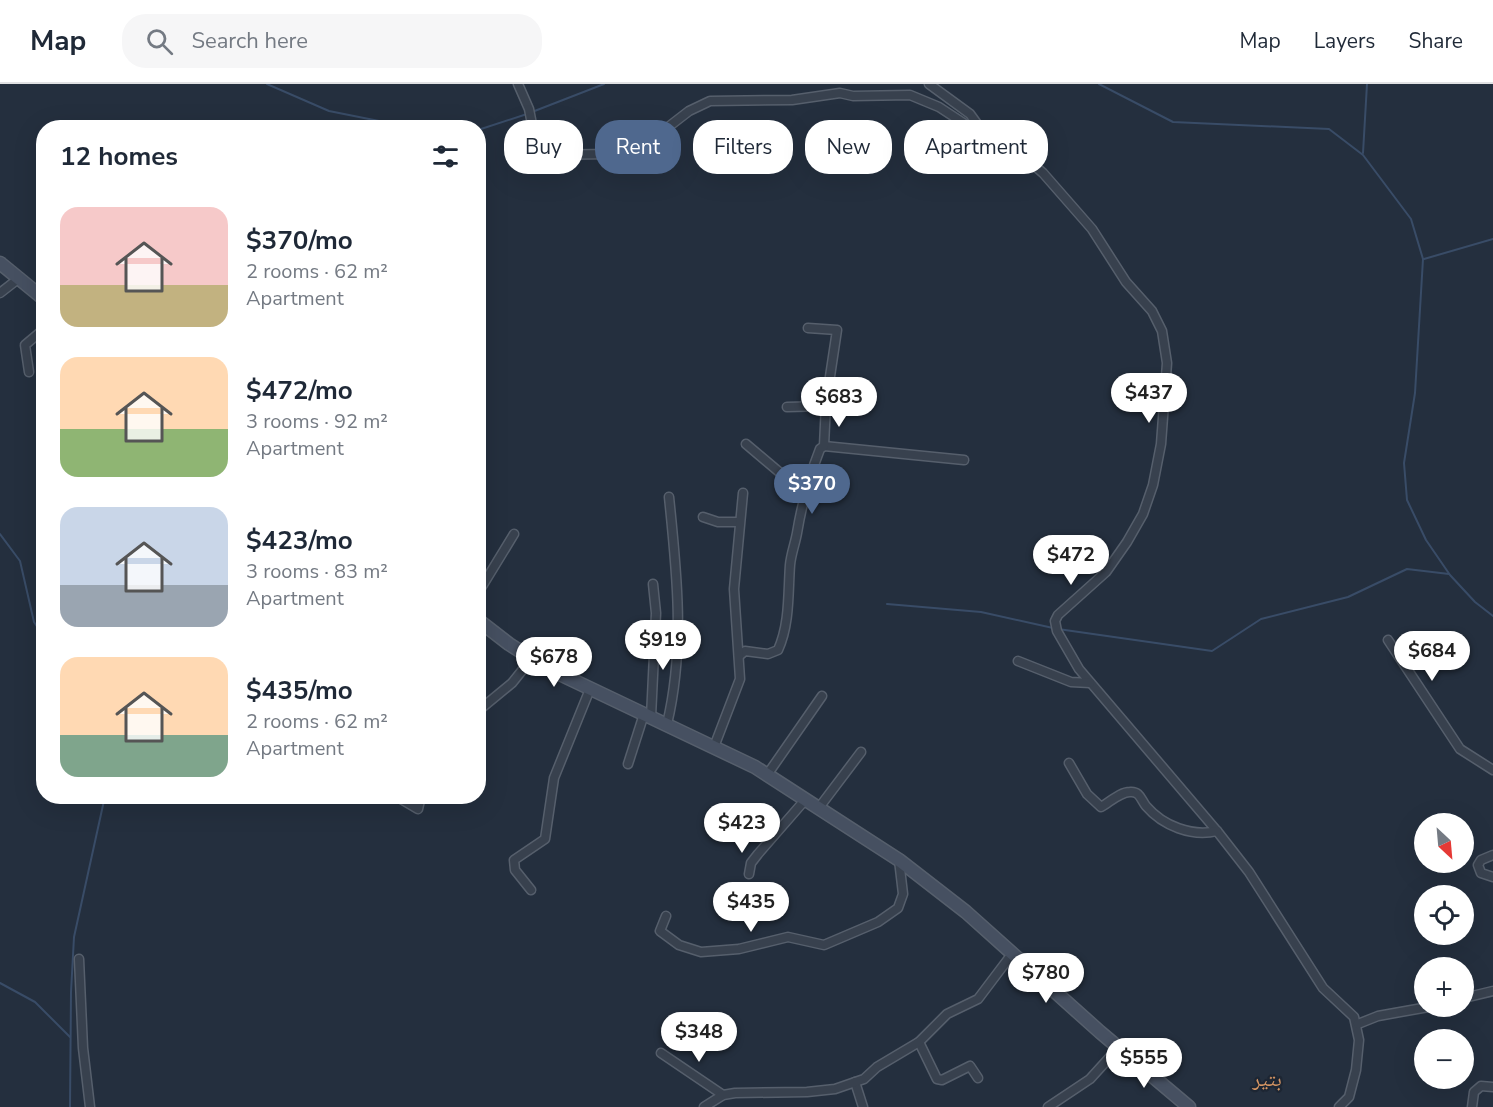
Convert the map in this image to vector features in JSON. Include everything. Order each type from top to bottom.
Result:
[{"type":"street","points":[[518,84],[529,109],[538,155],[610,154],[654,138],[689,111],[710,101],[792,100],[840,93],[853,96],[910,94],[939,107],[959,120]]},
{"type":"street","points":[[929,84],[970,114],[974,120]]},
{"type":"street","points":[[1044,174],[1092,230],[1126,282],[1152,311],[1162,331],[1167,363],[1161,444],[1153,485],[1143,514],[1106,572],[1058,615],[1055,621],[1057,631],[1070,655],[1090,683],[1217,831],[1249,872],[1323,988],[1358,1024],[1356,1071],[1349,1097],[1340,1107]]},
{"type":"street","points":[[0,263],[36,293]]},
{"type":"street","points":[[0,293],[18,279]]},
{"type":"street","points":[[739,656],[745,651],[768,654],[778,651],[781,644],[787,615],[789,568],[804,493],[820,449],[824,446],[837,330],[808,328]]},
{"type":"street","points":[[29,372],[25,345],[36,336]]},
{"type":"street","points":[[787,407],[827,406]]},
{"type":"street","points":[[746,444],[804,493]]},
{"type":"street","points":[[824,446],[964,460]]},
{"type":"street","points":[[714,747],[739,683],[739,656],[734,612],[738,522],[742,493]]},
{"type":"street","points":[[667,724],[676,676],[679,596],[669,497]]},
{"type":"street","points":[[703,517],[717,522],[738,522]]},
{"type":"street","points":[[486,581],[514,534]]},
{"type":"street","points":[[628,764],[647,715],[656,613],[653,584]]},
{"type":"street","points":[[486,626],[532,658],[590,689],[667,724],[767,775],[899,860],[966,912],[1189,1107]]},
{"type":"street","points":[[1388,640],[1460,749],[1493,770]]},
{"type":"street","points":[[486,705],[506,689],[532,658]]},
{"type":"street","points":[[1018,661],[1071,682],[1090,683]]},
{"type":"street","points":[[531,890],[514,870],[514,860],[545,839],[554,778],[590,689]]},
{"type":"street","points":[[767,775],[822,696]]},
{"type":"street","points":[[818,809],[861,752]]},
{"type":"street","points":[[1069,763],[1088,794],[1101,807],[1127,792],[1133,792],[1139,794],[1148,807],[1180,830],[1196,833],[1217,831]]},
{"type":"street","points":[[749,874],[751,863],[805,800]]},
{"type":"street","points":[[1493,855],[1481,860],[1478,865],[1481,873],[1493,877]]},
{"type":"street","points":[[666,916],[660,931],[679,945],[701,952],[739,949],[788,937],[824,945],[893,914],[901,903],[903,894],[899,860]]},
{"type":"street","points":[[706,1106],[723,1095],[807,1092],[855,1082],[919,1042],[947,1014],[978,999],[1012,954]]},
{"type":"street","points":[[79,958],[84,1067],[90,1107]]},
{"type":"street","points":[[1474,996],[1493,991]]},
{"type":"street","points":[[1358,1024],[1378,1016],[1414,1010]]},
{"type":"street","points":[[919,1042],[937,1079],[942,1080],[970,1066],[978,1078]]},
{"type":"street","points":[[1048,1107],[1090,1079],[1119,1047]]},
{"type":"street","points":[[661,1053],[723,1095]]},
{"type":"street","points":[[855,1082],[863,1107]]},
{"type":"street","points":[[1472,1107],[1474,1092],[1481,1086],[1493,1087]]},
{"type":"waterway","points":[[267,84],[329,111],[374,120]]},
{"type":"waterway","points":[[532,112],[604,84]]},
{"type":"waterway","points":[[1099,84],[1173,122],[1329,129],[1363,155],[1411,219],[1423,259],[1415,393],[1404,463],[1407,500],[1426,540],[1450,575],[1475,602],[1493,616]]},
{"type":"waterway","points":[[1363,153],[1367,84]]},
{"type":"waterway","points":[[486,127],[527,114]]},
{"type":"waterway","points":[[1424,259],[1493,239]]},
{"type":"waterway","points":[[0,534],[20,561],[36,625]]},
{"type":"waterway","points":[[1058,629],[1212,651],[1261,619],[1348,597],[1407,569],[1449,574]]},
{"type":"waterway","points":[[887,604],[981,612],[1053,628]]},
{"type":"waterway","points":[[70,1107],[74,937],[103,804]]},
{"type":"waterway","points":[[0,983],[35,1002],[70,1037]]},
{"type":"district","name":"بتير","points":[[1267,1079]]}]
